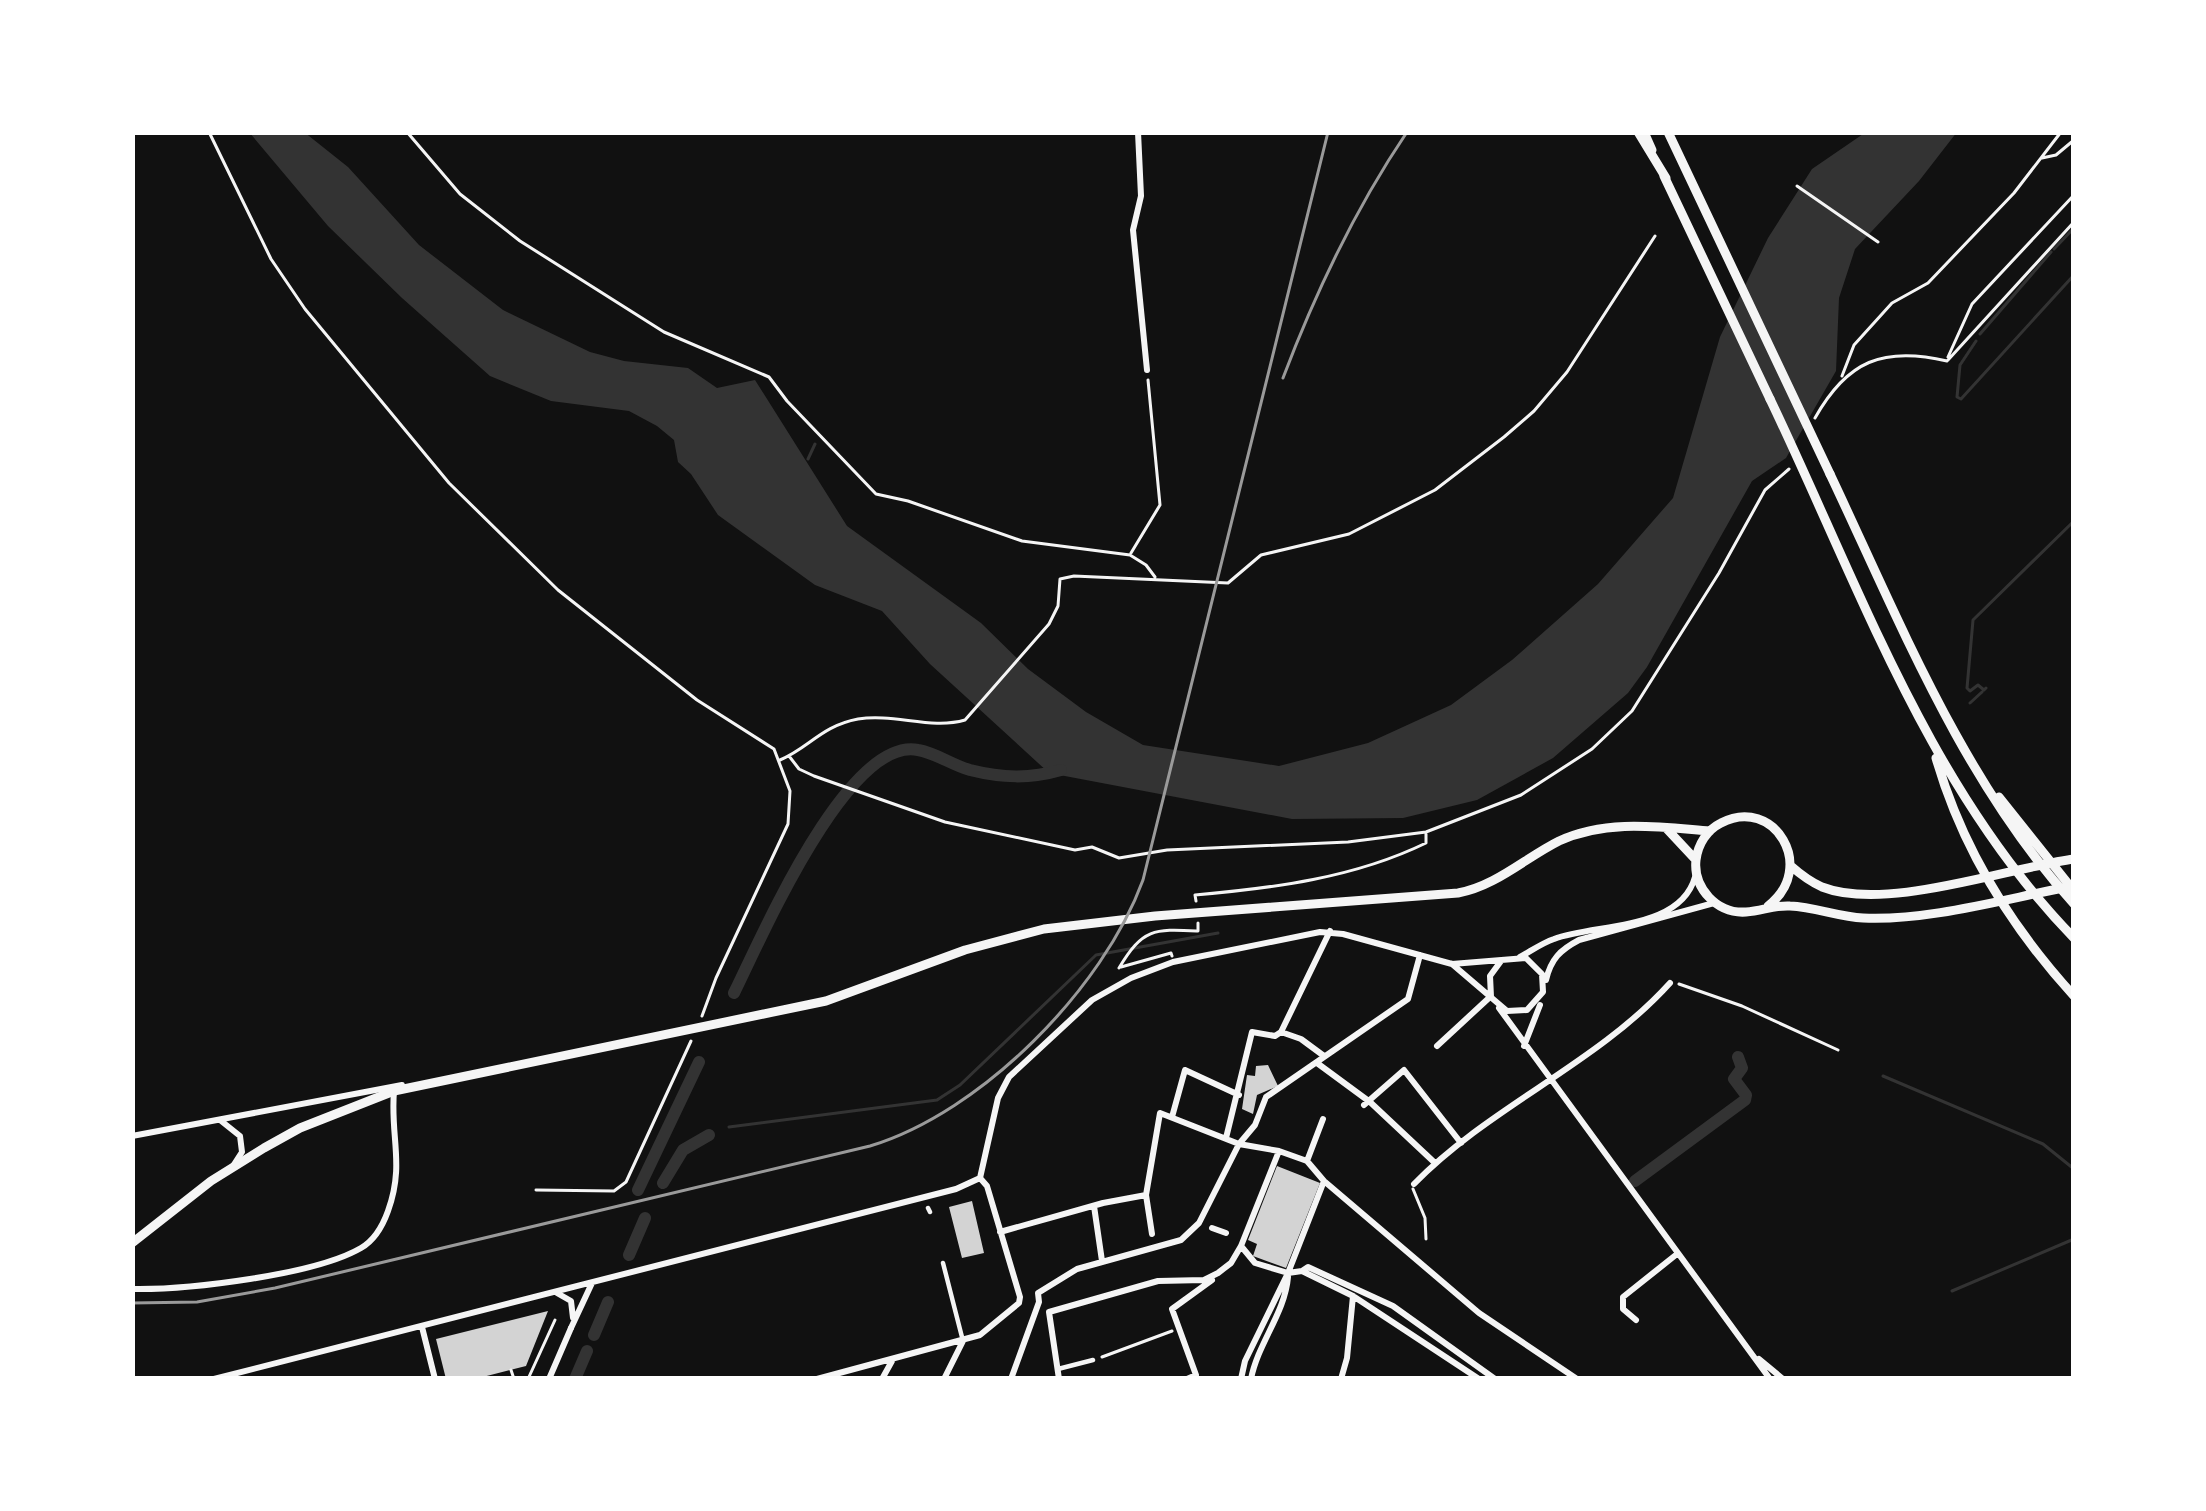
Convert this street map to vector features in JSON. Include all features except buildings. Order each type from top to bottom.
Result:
[{"type":"main road","points":[[1641,132],[1933,747],[2009,865],[2074,938]]},
{"type":"main road","points":[[1668,132],[1979,776],[2039,858],[2073,895]]},
{"type":"main road","points":[[1933,747],[1949,803],[1982,872],[2012,919],[2074,996]]},
{"type":"main road","points":[[132,1243],[233,1166],[300,1128],[394,1091],[826,1001],[965,950],[1044,929],[1458,893],[1493,880],[1579,834],[1605,827],[1710,831],[1735,818],[1764,822],[1784,841],[1791,866],[1786,886],[1768,906]]},
{"type":"main road","points":[[1666,828],[1696,867],[1703,891],[1714,903],[1745,913],[1768,906],[1794,906],[1869,918],[2073,895]]},
{"type":"main road","points":[[1696,867],[1710,831]]},
{"type":"main road","points":[[1791,866],[1824,888],[1861,893],[1948,886],[2074,859]]},
{"type":"street","points":[[1138,132],[1141,196],[1133,230],[1147,370]]},
{"type":"street","points":[[214,1379],[970,1185],[980,1178],[1004,1083],[1092,1000],[1173,962],[1330,932],[1452,964],[1520,957],[1553,939],[1672,908],[1686,898],[1696,867]]},
{"type":"street","points":[[1524,1046],[1549,965],[1562,949],[1714,903]]},
{"type":"street","points":[[1225,1138],[1252,1032],[1275,1036],[1281,1032],[1330,932]]},
{"type":"street","points":[[1011,1379],[1039,1302],[1038,1293],[1102,1261],[1181,1240],[1199,1222],[1237,1147],[1256,1124],[1266,1097],[1408,999],[1420,955]]},
{"type":"street","points":[[1452,964],[1507,1011],[1522,1012],[1543,992],[1539,969],[1520,957]]},
{"type":"street","points":[[1504,959],[1490,976],[1492,1000],[1748,1349],[1776,1377]]},
{"type":"street","points":[[1414,1184],[1461,1143],[1653,1003],[1670,983]]},
{"type":"street","points":[[1437,1046],[1492,1000]]},
{"type":"street","points":[[1281,1032],[1301,1039],[1325,1057]]},
{"type":"street","points":[[1317,1063],[1435,1163]]},
{"type":"street","points":[[1172,1117],[1185,1070],[1239,1095]]},
{"type":"street","points":[[1367,1103],[1404,1070],[1461,1143]]},
{"type":"street","points":[[132,1136],[351,1092],[441,1080]]},
{"type":"street","points":[[132,1289],[258,1277],[339,1257],[372,1240],[388,1213],[400,1162],[394,1137],[394,1091]]},
{"type":"street","points":[[1152,1234],[1146,1195],[1160,1113],[1237,1147],[1281,1151],[1307,1160],[1324,1181],[1479,1313],[1577,1379]]},
{"type":"street","points":[[217,1119],[240,1136],[242,1149],[233,1166]]},
{"type":"street","points":[[1307,1160],[1323,1119]]},
{"type":"street","points":[[1186,1379],[1196,1375],[1172,1309],[1231,1263],[1281,1151]]},
{"type":"street","points":[[817,1379],[980,1335],[1019,1303],[987,1186],[980,1178]]},
{"type":"street","points":[[1241,1379],[1324,1181]]},
{"type":"street","points":[[1000,1232],[1146,1195]]},
{"type":"street","points":[[1094,1206],[1102,1261]]},
{"type":"street","points":[[1212,1228],[1226,1233]]},
{"type":"street","points":[[1240,1244],[1256,1263],[1288,1273],[1308,1267],[1393,1306],[1496,1379]]},
{"type":"street","points":[[1615,1312],[1678,1254]]},
{"type":"street","points":[[943,1263],[963,1341],[944,1379]]},
{"type":"street","points":[[1302,1271],[1353,1295],[1479,1379]]},
{"type":"street","points":[[1049,1312],[1159,1281],[1204,1280],[1218,1273]]},
{"type":"street","points":[[1251,1379],[1253,1364],[1287,1294],[1288,1273]]},
{"type":"street","points":[[549,1379],[592,1283]]},
{"type":"street","points":[[555,1292],[571,1301],[571,1328]]},
{"type":"street","points":[[1341,1379],[1353,1295]]},
{"type":"street","points":[[1020,1298],[1039,1302],[1049,1312],[1059,1374],[1093,1360]]},
{"type":"street","points":[[1612,1298],[1622,1301],[1636,1319]]},
{"type":"street","points":[[422,1327],[435,1379]]},
{"type":"street","points":[[882,1379],[892,1361]]},
{"type":"path","points":[[407,132],[460,194],[520,241],[664,332],[770,377],[876,494],[1022,541],[1130,555],[1156,578]]},
{"type":"path","points":[[1809,430],[1855,345],[1892,303],[1928,283],[2014,193],[2061,132]]},
{"type":"path","points":[[209,133],[271,259],[305,309],[449,483],[558,590],[697,700],[774,749],[790,791],[788,824],[701,1019]]},
{"type":"path","points":[[2041,158],[2056,155],[2074,140]]},
{"type":"path","points":[[1797,186],[1878,242]]},
{"type":"path","points":[[1947,361],[1972,304],[2074,195]]},
{"type":"path","points":[[1947,361],[2074,222]]},
{"type":"path","points":[[780,760],[790,759],[814,735],[852,720],[898,716],[948,725],[965,720],[1049,624],[1058,606],[1060,579],[1228,583],[1261,555],[1349,534],[1435,490],[1534,411],[1588,343],[1655,236]]},
{"type":"path","points":[[1841,378],[1853,367],[1896,356],[1947,361]]},
{"type":"path","points":[[1130,555],[1160,505],[1147,370]]},
{"type":"path","points":[[790,759],[814,776],[834,780],[857,794],[945,822],[1075,850],[1092,848],[1120,858],[1167,850],[1348,842],[1426,832],[1521,795],[1592,748],[1632,711],[1765,490],[1794,465]]},
{"type":"path","points":[[1201,894],[1335,875],[1426,844],[1426,832]]},
{"type":"path","points":[[1172,955],[1119,968],[1156,929],[1198,931]]},
{"type":"path","points":[[1670,983],[1710,994],[1838,1050]]},
{"type":"path","points":[[536,1190],[614,1191],[626,1182],[693,1038]]},
{"type":"path","points":[[1414,1184],[1426,1239]]},
{"type":"path","points":[[528,1379],[555,1320]]},
{"type":"path","points":[[1093,1360],[1179,1328]]},
{"type":"path","points":[[512,1370],[514,1379]]},
{"type":"shaded area","points":[[249,132],[304,132],[348,167],[419,245],[503,310],[590,352],[688,368],[717,388],[755,380],[847,526],[981,623],[1028,669],[1086,712],[1143,745],[1279,766],[1368,743],[1451,705],[1512,660],[1598,584],[1673,498],[1720,337],[1768,238],[1812,169],[1866,132],[1957,132],[1855,249],[1839,298],[1836,371],[1786,458],[1752,481],[1628,693],[1553,758],[1477,800],[1403,818],[1292,819],[1049,773],[930,664],[882,611],[815,585],[718,515],[678,462],[674,440],[657,426],[629,411],[551,401],[490,376],[328,226]]},
{"type":"waterway","points":[[2054,249],[2074,228]]},
{"type":"waterway","points":[[1980,334],[2051,252]]},
{"type":"waterway","points":[[1976,341],[1960,365],[1957,397],[1961,399],[2074,275]]},
{"type":"waterway","points":[[808,459],[815,444]]},
{"type":"waterway","points":[[1986,688],[1967,688],[1973,620],[2074,521]]},
{"type":"waterway","points":[[1970,703],[1982,692]]},
{"type":"waterway","points":[[734,993],[785,890],[835,807],[863,775],[891,754],[918,750],[970,770],[1005,776],[1061,770]]},
{"type":"waterway","points":[[729,1127],[937,1100],[960,1085],[1096,955],[1218,933]]},
{"type":"waterway","points":[[1635,1181],[1745,1100],[1734,1079],[1742,1068],[1738,1057]]},
{"type":"waterway","points":[[638,1190],[699,1062]]},
{"type":"waterway","points":[[1883,1076],[2043,1144],[2074,1169]]},
{"type":"waterway","points":[[663,1183],[683,1150],[709,1135]]},
{"type":"waterway","points":[[629,1255],[645,1218]]},
{"type":"waterway","points":[[1952,1291],[2074,1239]]},
{"type":"waterway","points":[[594,1335],[608,1302]]},
{"type":"waterway","points":[[575,1379],[587,1351]]},
{"type":"railway","points":[[132,1303],[197,1302],[275,1288],[870,1146],[954,1105],[1034,1041],[1099,963],[1143,880],[1328,132]]},
{"type":"railway","points":[[1283,378],[1338,251],[1407,132]]}]
